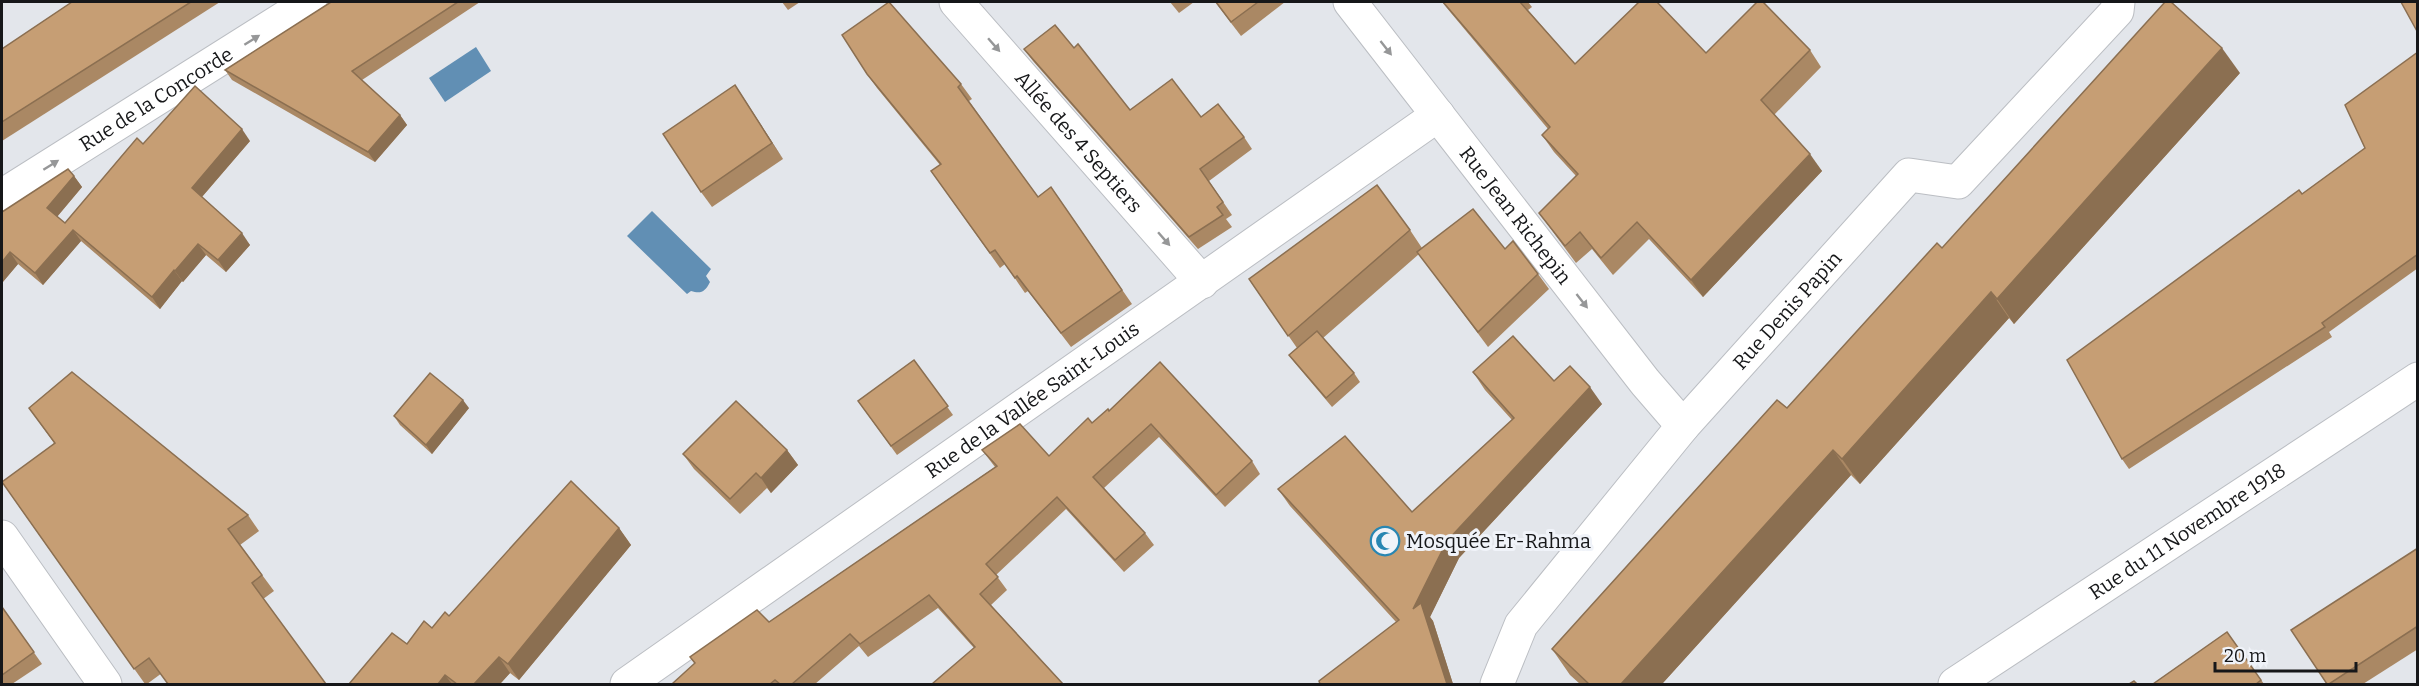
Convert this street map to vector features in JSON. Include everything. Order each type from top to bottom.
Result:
[{"type":"street","name":"Rue de la Concorde","points":[[2,196],[310,2]]},
{"type":"street","name":"Allée des 4 Septiers","points":[[956,2],[1202,282]]},
{"type":"street","name":"Rue Jean Richepin","points":[[1350,2],[1638,373],[1683,426]]},
{"type":"street","name":"Rue Denis Papin","points":[[1497,684],[1521,625],[1683,426],[1909,175],[1958,182],[2117,11],[2118,2]]},
{"type":"street","name":"Rue de la Vallée Saint-Louis","points":[[627,684],[1438,115]]},
{"type":"street","name":"Rue du 11 Novembre 1918","points":[[1955,684],[2418,379]]},
{"type":"street","points":[[2,537],[105,684]]},
{"type":"water","points":[[476,47],[491,71],[445,102],[429,78]]},
{"type":"water","points":[[652,211],[711,269],[706,276],[710,282],[702,291],[691,291],[687,294],[627,236]]},
{"type":"building","points":[[72,2],[191,2],[2,122],[2,49]]},
{"type":"building","points":[[331,2],[458,2],[352,71],[400,115],[368,152],[225,70]]},
{"type":"building","points":[[889,2],[961,84],[958,87],[1038,197],[1051,187],[1122,290],[1061,333],[995,250],[990,253],[931,171],[941,164],[867,74],[842,35]]},
{"type":"building","points":[[1216,2],[1258,2],[1231,22]]},
{"type":"building","points":[[1443,2],[1520,2],[1575,64],[1639,2],[1657,2],[1706,53],[1757,2],[1763,2],[1810,50],[1761,100],[1810,154],[1691,280],[1637,222],[1601,258],[1580,232],[1565,246],[1539,213],[1578,174],[1542,135],[1550,127]]},
{"type":"building","points":[[2165,2],[2171,2],[2222,48],[1997,299],[1991,292],[1842,459],[1833,450],[1621,684],[1589,684],[1552,649],[1777,400],[1787,408],[1937,243],[1942,248]]},
{"type":"building","points":[[2401,2],[2418,2],[2418,33]]},
{"type":"building","points":[[1055,25],[1074,48],[1078,44],[1130,110],[1172,79],[1201,117],[1218,104],[1244,137],[1200,169],[1223,202],[1217,207],[1223,215],[1189,237],[1024,49]]},
{"type":"building","points":[[2418,52],[2418,254],[2322,323],[2325,327],[2122,459],[2067,360],[2299,190],[2302,194],[2365,148],[2345,105]]},
{"type":"building","points":[[735,85],[772,143],[701,192],[663,134]]},
{"type":"building","points":[[195,86],[242,129],[192,188],[242,233],[218,260],[198,244],[152,297],[73,230],[35,273],[10,252],[2,262],[2,212],[68,169],[74,176],[47,208],[65,223],[137,138],[143,144]]},
{"type":"building","points":[[1377,185],[1410,230],[1288,336],[1249,279]]},
{"type":"building","points":[[1473,209],[1505,249],[1513,241],[1538,274],[1478,332],[1417,252]]},
{"type":"building","points":[[1317,331],[1354,373],[1326,398],[1289,355]]},
{"type":"building","points":[[1513,336],[1554,381],[1570,366],[1590,387],[1447,541],[1413,609],[1421,603],[1447,684],[1320,684],[1319,681],[1399,620],[1278,489],[1345,436],[1412,512],[1514,418],[1473,372]]},
{"type":"building","points":[[914,360],[948,406],[891,446],[858,401]]},
{"type":"building","points":[[1160,362],[1252,461],[1216,495],[1151,424],[1093,477],[1145,533],[1115,560],[1057,497],[986,564],[998,577],[980,594],[1063,684],[932,684],[975,647],[929,595],[860,644],[850,634],[792,684],[780,684],[775,680],[770,684],[672,684],[695,663],[690,657],[757,610],[769,622],[997,466],[982,450],[1020,424],[1049,456],[1088,418],[1092,423],[1108,409],[1109,411]]},
{"type":"building","points":[[72,372],[248,515],[228,529],[262,575],[252,583],[326,684],[168,684],[149,658],[134,669],[2,482],[55,443],[29,408]]},
{"type":"building","points":[[430,373],[463,400],[426,445],[394,416]]},
{"type":"building","points":[[736,401],[787,450],[761,478],[756,473],[730,499],[683,454]]},
{"type":"building","points":[[571,481],[619,528],[508,664],[499,657],[474,684],[457,684],[445,675],[438,684],[349,684],[392,633],[407,644],[424,621],[432,628],[445,612],[449,616]]},
{"type":"building","points":[[2418,548],[2418,626],[2327,684],[2291,630]]},
{"type":"building","points":[[2,607],[34,652],[2,675]]},
{"type":"building","points":[[2227,632],[2261,680],[2256,684],[2153,684]]},
{"type":"place","name":"Mosquée Er-Rahma","points":[[1385,541]]}]
